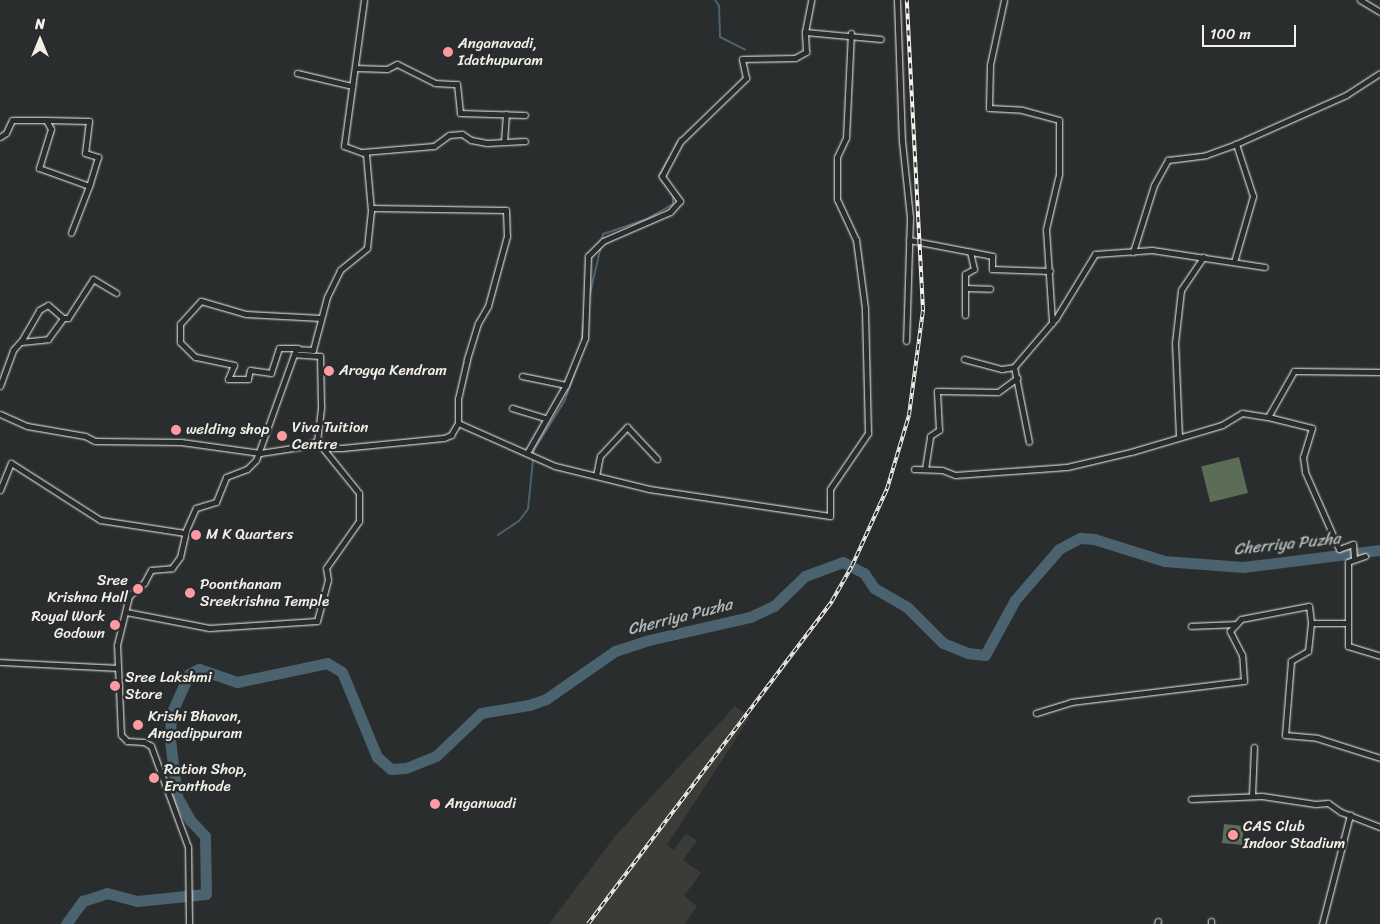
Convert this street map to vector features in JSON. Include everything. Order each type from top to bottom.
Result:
[{"type":"street","points":[[321,318],[246,314],[201,301],[180,324],[180,342],[195,357],[234,365],[228,379],[248,379],[250,370],[271,373],[279,348],[312,350],[321,318],[340,270],[367,248],[371,208],[366,154],[344,146],[364,0]]},
{"type":"street","points":[[527,453],[544,418],[566,385],[585,338],[588,256],[603,241],[670,212],[680,201],[662,176],[681,141],[746,78],[742,59],[795,58],[806,52],[805,32],[811,0]]},
{"type":"street","points":[[897,0],[909,240],[906,341]]},
{"type":"street","points":[[1004,0],[990,64],[989,108],[1022,110],[1059,120],[1059,174],[1046,229],[1052,323]]},
{"type":"street","points":[[1360,0],[1380,12]]},
{"type":"street","points":[[805,32],[881,39]]},
{"type":"street","points":[[458,423],[555,466],[649,489],[830,516],[830,489],[868,433],[865,308],[856,240],[837,199],[837,157],[846,138],[850,35]]},
{"type":"street","points":[[355,68],[387,69],[397,64],[435,83],[457,84],[460,113],[525,115]]},
{"type":"street","points":[[297,73],[352,86]]},
{"type":"street","points":[[1133,252],[1154,185],[1168,160],[1206,155],[1236,144],[1346,95],[1380,73]]},
{"type":"street","points":[[504,142],[506,114]]},
{"type":"street","points":[[0,137],[6,133],[12,120],[89,122],[85,153],[98,157],[89,186],[70,233]]},
{"type":"street","points":[[46,120],[50,129],[39,168],[89,186]]},
{"type":"street","points":[[360,152],[434,146],[449,134],[462,134],[471,140],[487,143],[525,141]]},
{"type":"street","points":[[1234,262],[1253,196],[1236,144]]},
{"type":"street","points":[[317,441],[329,448],[342,448],[444,438],[451,434],[458,423],[458,398],[467,360],[478,323],[488,306],[507,236],[506,210],[371,208]]},
{"type":"street","points":[[909,240],[992,256],[992,269],[1050,271]]},
{"type":"street","points":[[964,359],[1002,369],[1014,367],[1052,323],[1095,254],[1152,250],[1265,267]]},
{"type":"street","points":[[965,315],[965,274],[974,269],[970,251]]},
{"type":"street","points":[[1179,437],[1175,343],[1181,290],[1203,257]]},
{"type":"street","points":[[21,342],[48,339],[63,318],[68,318],[93,279],[116,293]]},
{"type":"street","points":[[965,288],[990,289]]},
{"type":"street","points":[[0,386],[13,350],[21,342],[39,310],[48,305],[63,318]]},
{"type":"street","points":[[189,924],[186,908],[188,847],[151,746],[144,742],[126,741],[121,735],[117,645],[129,596],[144,583],[151,570],[172,568],[177,563],[196,508],[216,502],[226,477],[247,470],[260,453],[294,354],[298,348]]},
{"type":"street","points":[[126,612],[209,628],[317,622],[328,580],[326,568],[359,521],[359,493],[317,441],[321,406],[320,356],[294,354]]},
{"type":"street","points":[[1014,367],[1029,442]]},
{"type":"street","points":[[1268,418],[1294,371],[1380,372]]},
{"type":"street","points":[[522,376],[566,385]]},
{"type":"street","points":[[925,469],[930,436],[939,430],[937,391],[998,392],[1017,378]]},
{"type":"street","points":[[512,408],[544,418]]},
{"type":"street","points":[[914,469],[942,470],[955,476],[1067,467],[1222,425],[1242,413],[1268,418],[1312,428],[1303,457],[1305,472],[1339,549],[1353,544],[1354,558]]},
{"type":"street","points":[[0,414],[26,426],[85,436],[95,441],[165,441],[260,453],[300,448],[317,441]]},
{"type":"street","points":[[596,476],[600,456],[627,427],[656,459]]},
{"type":"street","points":[[0,490],[11,463],[100,520],[186,533]]},
{"type":"street","points":[[1365,556],[1354,558],[1348,562],[1348,646],[1380,656]]},
{"type":"street","points":[[1036,713],[1071,702],[1244,680],[1242,655],[1230,631],[1236,624],[1241,619],[1250,616],[1309,606],[1311,623],[1308,651],[1291,661],[1285,735],[1318,738],[1380,758]]},
{"type":"street","points":[[1311,623],[1348,623]]},
{"type":"street","points":[[1192,626],[1236,624]]},
{"type":"street","points":[[0,662],[117,668]]},
{"type":"street","points":[[1252,796],[1254,747]]},
{"type":"street","points":[[1191,799],[1252,796],[1328,803],[1350,815],[1380,827]]},
{"type":"street","points":[[1322,924],[1350,815]]},
{"type":"shaded area","points":[[735,706],[750,717],[667,845],[674,850],[686,833],[697,841],[683,860],[701,873],[684,896],[697,906],[685,924],[549,924],[616,835]]},
{"type":"green space","points":[[1239,457],[1248,493],[1210,502],[1201,466]]},
{"type":"green space","name":"CAS Club Indoor Stadium","points":[[1224,824],[1244,826],[1242,845],[1222,843]]},
{"type":"waterway","points":[[715,0],[719,6],[720,37],[745,50]]},
{"type":"waterway","points":[[674,150],[677,143]]},
{"type":"waterway","points":[[602,239],[603,234],[647,219],[673,204],[673,195],[659,176],[669,158]]},
{"type":"waterway","points":[[589,298],[601,246]]},
{"type":"waterway","points":[[582,339],[583,324]]},
{"type":"waterway","points":[[498,535],[519,521],[528,509],[534,450],[565,400],[581,354]]},
{"type":"waterway","name":"Cherriya Puzha","points":[[66,924],[83,901],[107,893],[137,901],[206,894],[205,836],[190,820],[177,797],[170,740],[171,714],[189,674],[199,669],[237,682],[327,663],[342,672],[377,757],[391,769],[406,768],[436,756],[481,713],[529,705],[546,699],[615,651],[649,640],[750,617],[774,606],[805,576],[843,562],[864,573],[874,588],[907,607],[943,643],[968,653],[985,655],[1015,600],[1059,549],[1080,538],[1094,539],[1164,561],[1243,567],[1380,550]]},
{"type":"railway","points":[[588,924],[832,601],[852,566],[887,489],[909,415],[923,310],[907,0]]},
{"type":"place","name":"Anganavadi, Idathupuram","points":[[448,52]]},
{"type":"place","name":"Arogya Kendram","points":[[329,371]]},
{"type":"place","name":"welding shop","points":[[176,430]]},
{"type":"place","name":"Viva Tuition Centre","points":[[282,436]]},
{"type":"place","name":"M K Quarters","points":[[196,535]]},
{"type":"place","name":"Sree Krishna Hall","points":[[138,589]]},
{"type":"place","name":"Poonthanam Sreekrishna Temple","points":[[190,593]]},
{"type":"place","name":"Royal Work Godown","points":[[115,625]]},
{"type":"place","name":"Sree Lakshmi Store","points":[[115,686]]},
{"type":"place","name":"Krishi Bhavan, Angadippuram","points":[[138,725]]},
{"type":"place","name":"Ration Shop, Eranthode","points":[[154,778]]},
{"type":"place","name":"Anganwadi","points":[[435,804]]},
{"type":"place","name":"CAS Club Indoor Stadium","points":[[1233,835]]}]
